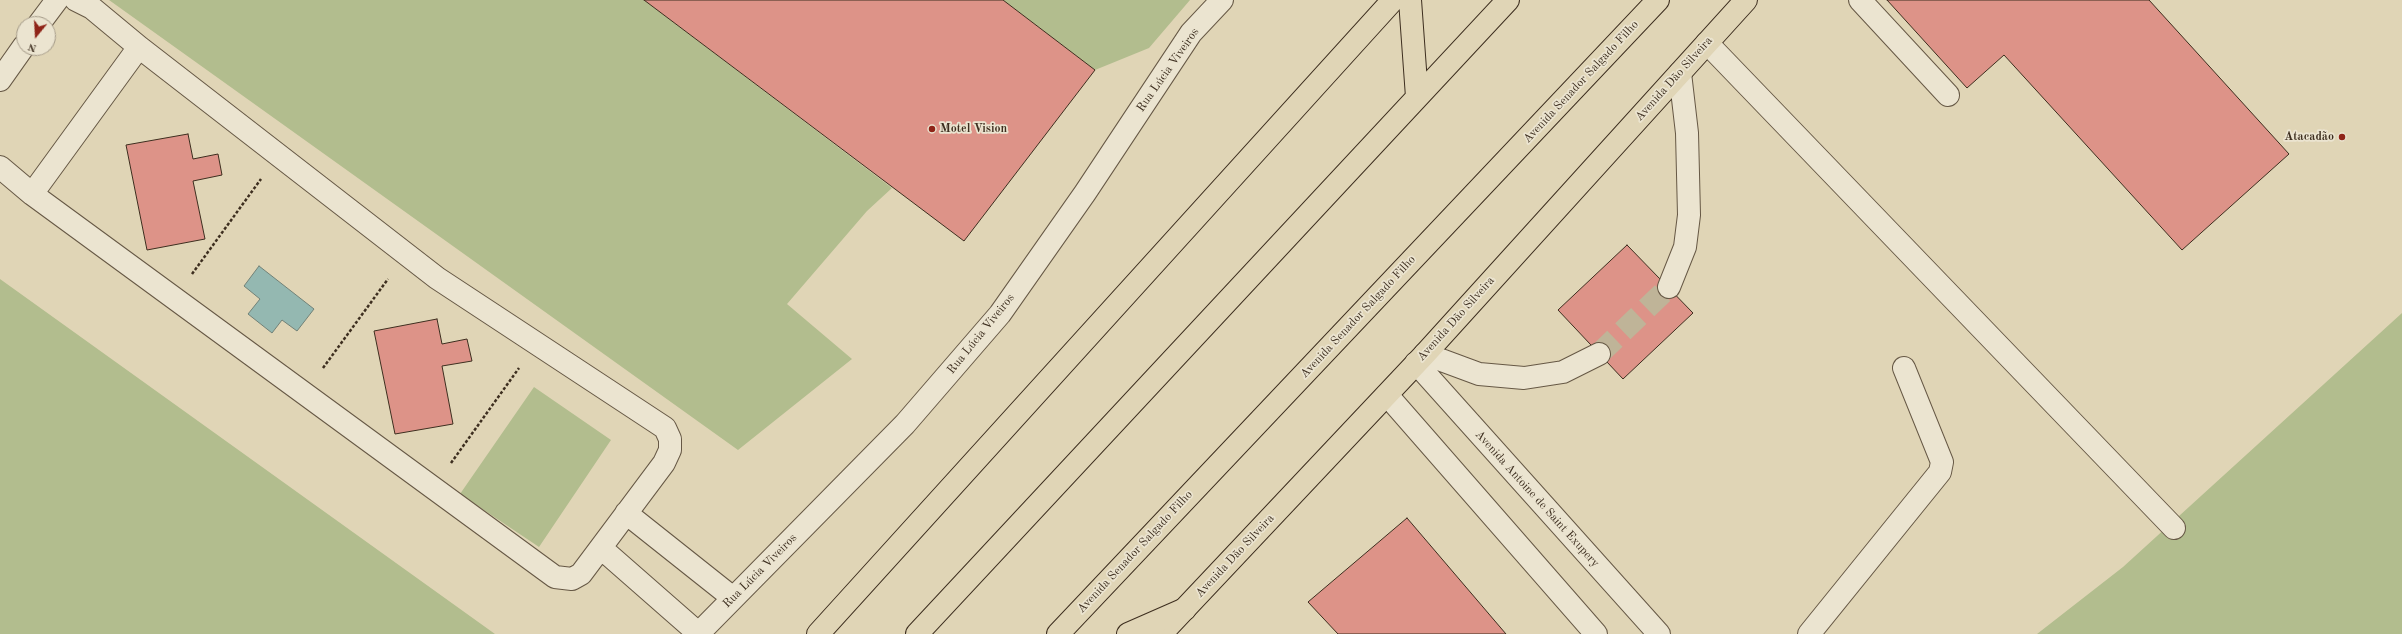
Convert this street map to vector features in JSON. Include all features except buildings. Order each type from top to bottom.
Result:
[{"type":"main road","points":[[818,634],[1393,0]]},
{"type":"main road","points":[[1410,0],[1418,97]]},
{"type":"main road","points":[[917,634],[1508,0]]},
{"type":"main road","name":"Avenida Senador Salgado Filho","points":[[1058,634],[1658,0]]},
{"type":"main road","name":"Avenida Dão Silveira","points":[[1161,634],[1387,395],[1746,0]]},
{"type":"main road","points":[[1128,634],[1185,608]]},
{"type":"street","points":[[45,16],[57,0]]},
{"type":"street","points":[[0,167],[32,194],[556,577],[572,579],[581,574],[664,463],[670,450],[670,439],[665,428],[437,278],[139,47],[92,8],[76,0]]},
{"type":"street","name":"Rua Lúcia Viveiros","points":[[698,634],[905,424],[1000,314],[1085,193],[1191,33],[1222,0]]},
{"type":"street","points":[[1860,0],[1948,95]]},
{"type":"street","points":[[1707,43],[2174,528]]},
{"type":"street","points":[[32,194],[139,47]]},
{"type":"street","points":[[0,80],[17,56]]},
{"type":"street","points":[[1669,287],[1685,247],[1689,215],[1687,133],[1680,73]]},
{"type":"street","points":[[1421,358],[1479,374],[1524,378],[1563,372],[1599,354]]},
{"type":"street","name":"Avenida Antoine de Saint Exupery","points":[[1421,358],[1658,634]]},
{"type":"street","points":[[1810,634],[1940,472],[1942,462],[1904,368]]},
{"type":"street","points":[[1387,395],[1596,634]]},
{"type":"street","points":[[626,513],[733,598]]},
{"type":"street","points":[[601,548],[698,634]]},
{"type":"path","points":[[190,278],[264,174]]},
{"type":"path","points":[[319,374],[390,277]]},
{"type":"path","points":[[447,469],[522,363]]},
{"type":"green space","points":[[109,0],[644,0],[892,188],[867,211],[787,304],[852,359],[738,450]]},
{"type":"green space","points":[[1003,0],[1190,0],[1149,48],[1095,70]]},
{"type":"green space","points":[[0,279],[495,634],[0,634]]},
{"type":"green space","points":[[2402,313],[2402,634],[2037,634],[2123,567]]},
{"type":"green space","points":[[534,387],[611,440],[539,547],[460,494]]},
{"type":"water","points":[[259,266],[314,309],[297,331],[282,320],[272,333],[248,314],[260,299],[244,286]]},
{"type":"tunnel","points":[[1599,354],[1669,287]]},
{"type":"place","name":"Motel Vision","points":[[932,129]]},
{"type":"place","name":"Atacadão","points":[[2342,137]]}]
